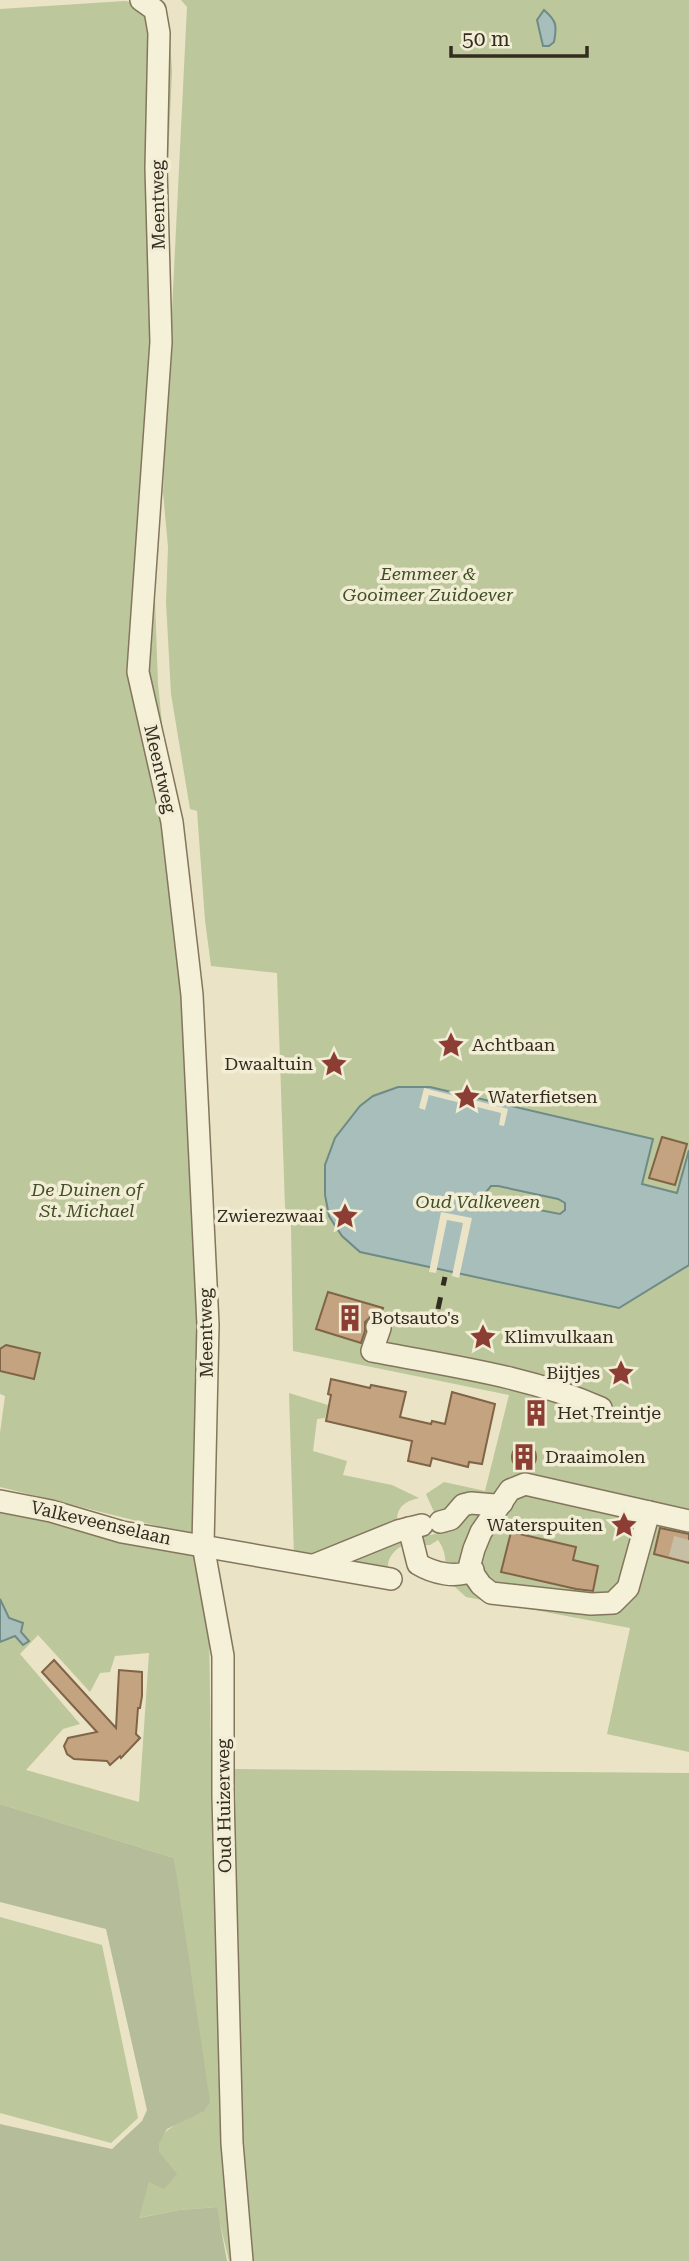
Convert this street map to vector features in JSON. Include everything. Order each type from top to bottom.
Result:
[{"type":"street","name":"Meentweg","points":[[141,0],[155,10],[159,33],[156,168],[161,342],[138,672],[172,822],[192,995],[208,1325],[203,1545]]},
{"type":"street","points":[[377,1327],[380,1328],[372,1351],[558,1390],[601,1408]]},
{"type":"street","points":[[649,1513],[628,1588],[613,1603],[591,1604],[491,1593],[481,1585],[472,1570],[474,1549],[481,1532],[510,1490],[525,1484],[689,1521]]},
{"type":"street","name":"Valkeveenselaan","points":[[0,1501],[51,1511],[122,1532],[203,1545]]},
{"type":"street","points":[[314,1565],[424,1525],[451,1519],[463,1505],[502,1503]]},
{"type":"street","points":[[424,1525],[418,1564],[426,1569],[457,1575],[464,1575],[472,1570]]},
{"type":"street","points":[[203,1545],[391,1579]]},
{"type":"street","name":"Oud Huizerweg","points":[[203,1545],[223,1656],[223,1796],[232,2143],[242,2261]]},
{"type":"green space","name":"Eemmeer & Gooimeer Zuidoever","points":[[181,0],[689,0],[689,1752],[607,1734],[630,1628],[466,1597],[444,1577],[445,1557],[438,1540],[430,1545],[423,1545],[419,1540],[423,1530],[430,1535],[441,1533],[438,1511],[434,1512],[426,1494],[444,1482],[485,1491],[509,1395],[293,1351],[291,1226],[285,1207],[277,973],[211,966],[197,811],[190,809],[171,694],[166,602],[168,547],[163,492],[187,7]]},
{"type":"green space","name":"De Duinen of St. Michael","points":[[125,1],[157,7],[169,20],[172,72],[149,432],[158,684],[172,822],[205,1345],[202,1537],[0,1487],[0,1433],[5,1396],[0,1394],[0,9]]},
{"type":"green space","points":[[289,1393],[328,1405],[325,1418],[317,1419],[313,1451],[347,1461],[343,1475],[392,1485],[419,1498],[403,1505],[397,1515],[405,1544],[391,1556],[389,1575],[294,1557]]},
{"type":"green space","points":[[0,1510],[205,1555],[209,1627],[212,1824],[236,2261],[229,2261],[216,2207],[179,2210],[138,2218],[149,2182],[168,2166],[159,2152],[161,2137],[173,2126],[203,2112],[174,1858],[0,1804],[0,1642],[21,1632],[9,1618],[0,1599]],"holes":[[[38,1635],[90,1692],[100,1673],[110,1672],[115,1656],[149,1653],[139,1802],[26,1770],[63,1729],[80,1724],[20,1654]]]},
{"type":"green space","points":[[235,1769],[689,1773],[689,2261],[243,2261],[232,1836]]},
{"type":"green space","points":[[0,1804],[174,1858],[210,2102],[203,2112],[167,2129],[159,2143],[159,2152],[177,2174],[164,2189],[149,2182],[139,2218],[179,2210],[217,2207],[227,2261],[0,2261],[0,2124],[112,2149],[142,2121],[147,2110],[106,1929],[0,1902]]},
{"type":"green space","points":[[0,1917],[102,1945],[138,2118],[111,2143],[0,2113]]},
{"type":"water","points":[[544,10],[554,21],[556,28],[554,42],[549,46],[543,46],[537,20]]},
{"type":"water","points":[[398,1087],[430,1087],[653,1139],[642,1184],[677,1193],[689,1150],[689,1265],[619,1308],[360,1252],[342,1236],[329,1216],[325,1195],[325,1165],[335,1138],[360,1106],[373,1096]],"holes":[[[491,1186],[558,1199],[565,1203],[565,1210],[560,1214],[488,1199],[486,1192]]]},
{"type":"water","points":[[0,1599],[9,1618],[23,1623],[21,1632],[29,1641],[23,1645],[15,1636],[0,1642]]},
{"type":"pier","points":[[424,1088],[463,1098],[464,1094],[470,1096],[470,1099],[508,1109],[504,1126],[499,1125],[501,1113],[429,1095],[425,1110],[419,1108]]},
{"type":"pier","points":[[441,1212],[472,1218],[459,1278],[452,1276],[463,1223],[447,1220],[436,1273],[429,1272]]},
{"type":"building","points":[[662,1137],[687,1144],[675,1185],[649,1178]]},
{"type":"building","name":"Botsauto's","points":[[328,1292],[383,1308],[381,1314],[374,1314],[365,1322],[361,1343],[316,1329]]},
{"type":"building","points":[[6,1345],[40,1353],[34,1379],[0,1371],[0,1349]]},
{"type":"building","points":[[331,1379],[370,1388],[371,1385],[406,1392],[400,1417],[431,1424],[432,1421],[445,1424],[452,1392],[495,1404],[482,1464],[469,1462],[468,1467],[432,1458],[430,1466],[408,1461],[412,1441],[326,1421]]},
{"type":"building","name":"Draaimolen","points":[[524,1445],[535,1452],[536,1457],[529,1468],[524,1469],[513,1462],[512,1457],[519,1446]]},
{"type":"building","points":[[660,1528],[689,1534],[689,1563],[654,1554]]},
{"type":"building","points":[[511,1532],[576,1547],[573,1560],[598,1566],[593,1591],[501,1572]]},
{"type":"building","points":[[54,1660],[116,1728],[119,1670],[142,1672],[142,1696],[136,1734],[140,1738],[121,1758],[120,1756],[110,1765],[107,1761],[74,1759],[67,1754],[64,1746],[68,1738],[97,1732],[42,1672]]},
{"type":"tunnel","points":[[679,1559],[686,1532]]},
{"type":"railway","points":[[438,1309],[445,1277]]},
{"type":"place","name":"Achtbaan","points":[[451,1045]]},
{"type":"place","name":"Dwaaltuin","points":[[334,1064]]},
{"type":"place","name":"Waterfietsen","points":[[467,1097]]},
{"type":"place","name":"Zwierezwaai","points":[[345,1216]]},
{"type":"place","name":"Botsauto's","points":[[350,1318]]},
{"type":"place","name":"Klimvulkaan","points":[[483,1337]]},
{"type":"place","name":"Bijtjes","points":[[621,1373]]},
{"type":"place","name":"Het Treintje","points":[[536,1413]]},
{"type":"place","name":"Draaimolen","points":[[524,1457]]},
{"type":"place","name":"Waterspuiten","points":[[624,1525]]},
{"type":"park label","name":"Oud Valkeveen","points":[[478,1202]]}]
